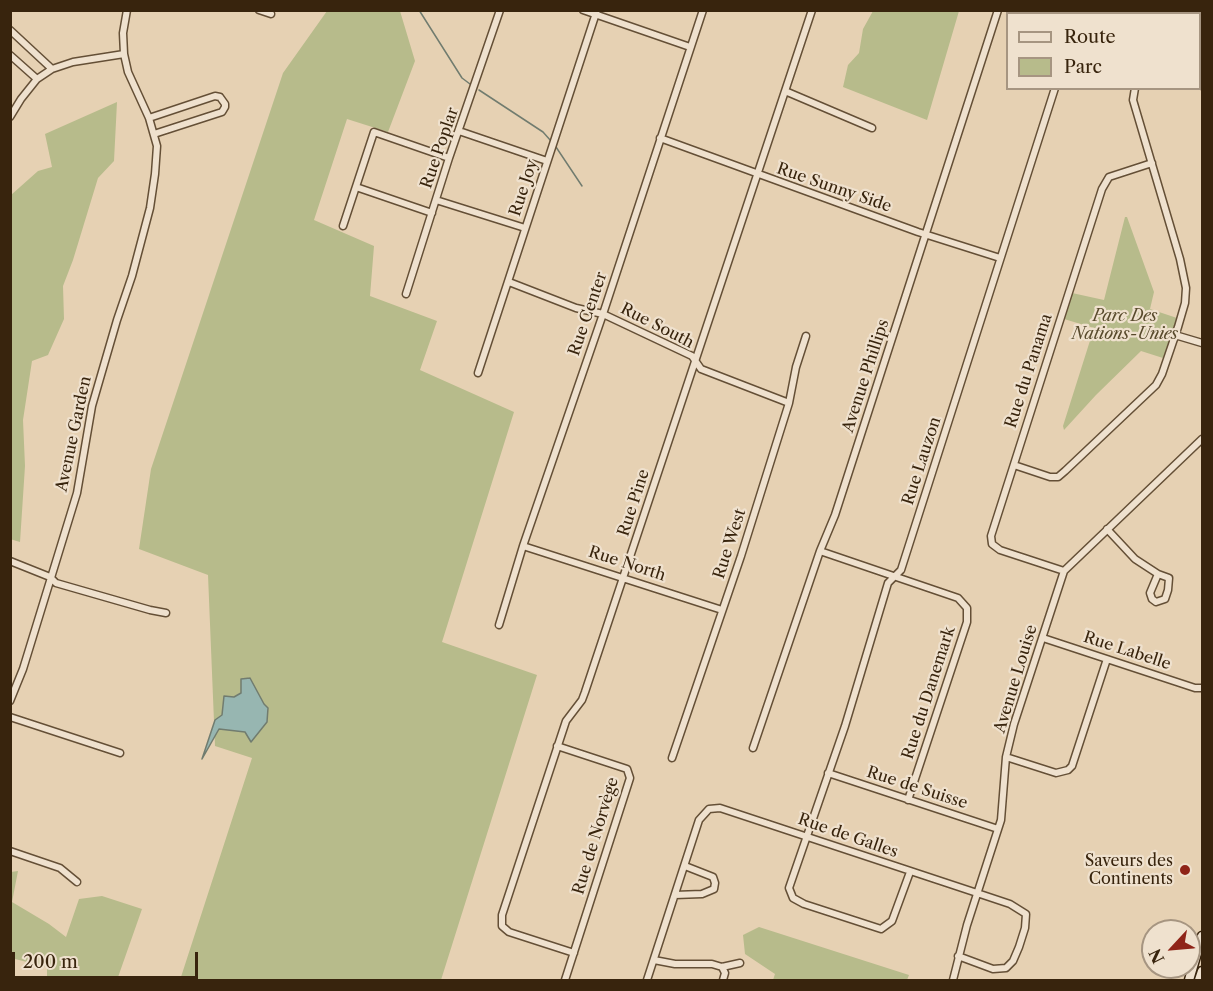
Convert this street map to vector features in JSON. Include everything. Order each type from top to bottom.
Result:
[{"type":"main road","points":[[1189,981],[1203,936]]},
{"type":"main road","points":[[1199,981],[1203,970]]},
{"type":"street","name":"Avenue Garden","points":[[10,701],[23,669],[77,493],[94,395],[132,276],[150,208],[157,147],[149,118],[136,93],[124,54],[123,33],[127,10]]},
{"type":"street","points":[[260,10],[271,15]]},
{"type":"street","name":"Rue Poplar","points":[[406,294],[500,10]]},
{"type":"street","points":[[583,10],[690,47]]},
{"type":"street","name":"Rue Center","points":[[499,625],[523,546],[603,314],[703,10]]},
{"type":"street","name":"Rue Pine","points":[[574,953],[508,932],[502,926],[501,920],[566,721],[582,700],[812,10]]},
{"type":"street","name":"Avenue Phillips","points":[[753,748],[820,551],[835,516],[998,10]]},
{"type":"street","name":"Rue Joy","points":[[478,373],[596,13]]},
{"type":"street","points":[[10,30],[52,69]]},
{"type":"street","points":[[10,117],[21,99],[38,80],[52,69],[73,62],[124,54]]},
{"type":"street","points":[[10,55],[38,80]]},
{"type":"street","points":[[785,90],[872,128]]},
{"type":"street","name":"Rue Lauzon","points":[[910,872],[892,921],[881,928],[804,904],[793,898],[789,888],[845,726],[888,584],[901,572],[1054,90]]},
{"type":"street","points":[[1014,465],[1050,477],[1058,477],[1156,385],[1175,335],[1185,303],[1186,288],[1180,259],[1133,100],[1135,90]]},
{"type":"street","points":[[149,118],[216,96],[220,97],[225,104],[222,112],[154,134]]},
{"type":"street","points":[[459,131],[548,161]]},
{"type":"street","points":[[344,226],[374,132],[450,158]]},
{"type":"street","name":"Rue Sunny Side","points":[[660,138],[758,175],[1000,258]]},
{"type":"street","name":"Rue du Panama","points":[[1064,571],[1000,550],[992,544],[991,536],[1101,189],[1109,177],[1152,164]]},
{"type":"street","points":[[356,187],[432,213]]},
{"type":"street","points":[[436,200],[525,228]]},
{"type":"street","name":"Rue South","points":[[509,282],[576,308],[603,314],[690,355],[701,369],[789,403]]},
{"type":"street","points":[[1175,335],[1203,343]]},
{"type":"street","name":"Rue West","points":[[672,758],[789,403],[796,366],[806,336]]},
{"type":"street","name":"Avenue Louise","points":[[953,981],[958,956],[1001,820],[1006,758],[1014,724],[1064,571],[1203,439]]},
{"type":"street","points":[[1107,529],[1135,560],[1158,574]]},
{"type":"street","name":"Rue North","points":[[523,546],[722,610]]},
{"type":"street","name":"Rue du Danemark","points":[[820,551],[958,598],[967,608],[967,622],[908,800]]},
{"type":"street","points":[[10,561],[50,577],[56,583],[166,613]]},
{"type":"street","name":"Rue Labelle","points":[[1043,638],[1195,688],[1203,688]]},
{"type":"street","points":[[1006,758],[1056,773],[1068,770],[1072,766],[1107,659]]},
{"type":"street","points":[[10,717],[120,753]]},
{"type":"street","name":"Rue de Norvège","points":[[557,747],[627,769],[630,778],[565,981]]},
{"type":"street","name":"Rue de Suisse","points":[[828,773],[998,829]]},
{"type":"street","name":"Rue de Galles","points":[[685,866],[699,820],[709,809],[720,808],[1010,904],[1026,914],[1019,947],[1013,961],[1006,968],[1000,970],[958,956]]},
{"type":"street","points":[[10,851],[60,868],[77,882]]},
{"type":"street","points":[[647,981],[675,895],[685,866],[713,877],[714,889],[702,894],[675,895]]},
{"type":"street","points":[[654,960],[675,964],[712,964],[723,967],[740,963]]},
{"type":"street","points":[[723,967],[725,973],[723,981]]},
{"type":"green space","points":[[327,11],[400,11],[415,61],[388,132],[347,119],[314,220],[374,246],[370,296],[437,321],[420,370],[514,412],[442,642],[537,675],[441,980],[180,980],[252,758],[215,746],[208,575],[139,549],[151,469],[283,73]]},
{"type":"green space","points":[[873,11],[959,11],[927,120],[843,87],[848,65],[859,53],[863,29]]},
{"type":"green space","points":[[117,102],[114,161],[98,178],[63,286],[64,319],[48,355],[32,361],[23,420],[25,466],[20,542],[10,539],[11,195],[38,171],[52,167],[45,134]]},
{"type":"green space","name":"Parc Des Nations-Unies","points":[[1125,217],[1127,217],[1154,292],[1150,309],[1177,318],[1163,358],[1141,351],[1064,430],[1063,426],[1094,328],[1064,319],[1072,293],[1104,300]]},
{"type":"green space","points":[[18,871],[12,902],[66,937],[79,899],[102,896],[142,909],[117,980],[47,980],[47,967],[11,958],[11,872]]},
{"type":"green space","points":[[759,927],[909,975],[907,980],[773,980],[775,974],[745,954],[743,935]]},
{"type":"water","points":[[250,678],[268,708],[267,722],[251,742],[245,732],[219,729],[202,759],[215,720],[222,715],[224,696],[234,697],[241,693],[241,679]]},
{"type":"waterway","points":[[419,10],[462,78],[470,84]]},
{"type":"waterway","points":[[479,90],[543,132],[551,141]]},
{"type":"waterway","points":[[556,147],[582,186]]},
{"type":"place","name":"Saveurs des Continents","points":[[1185,870]]}]
